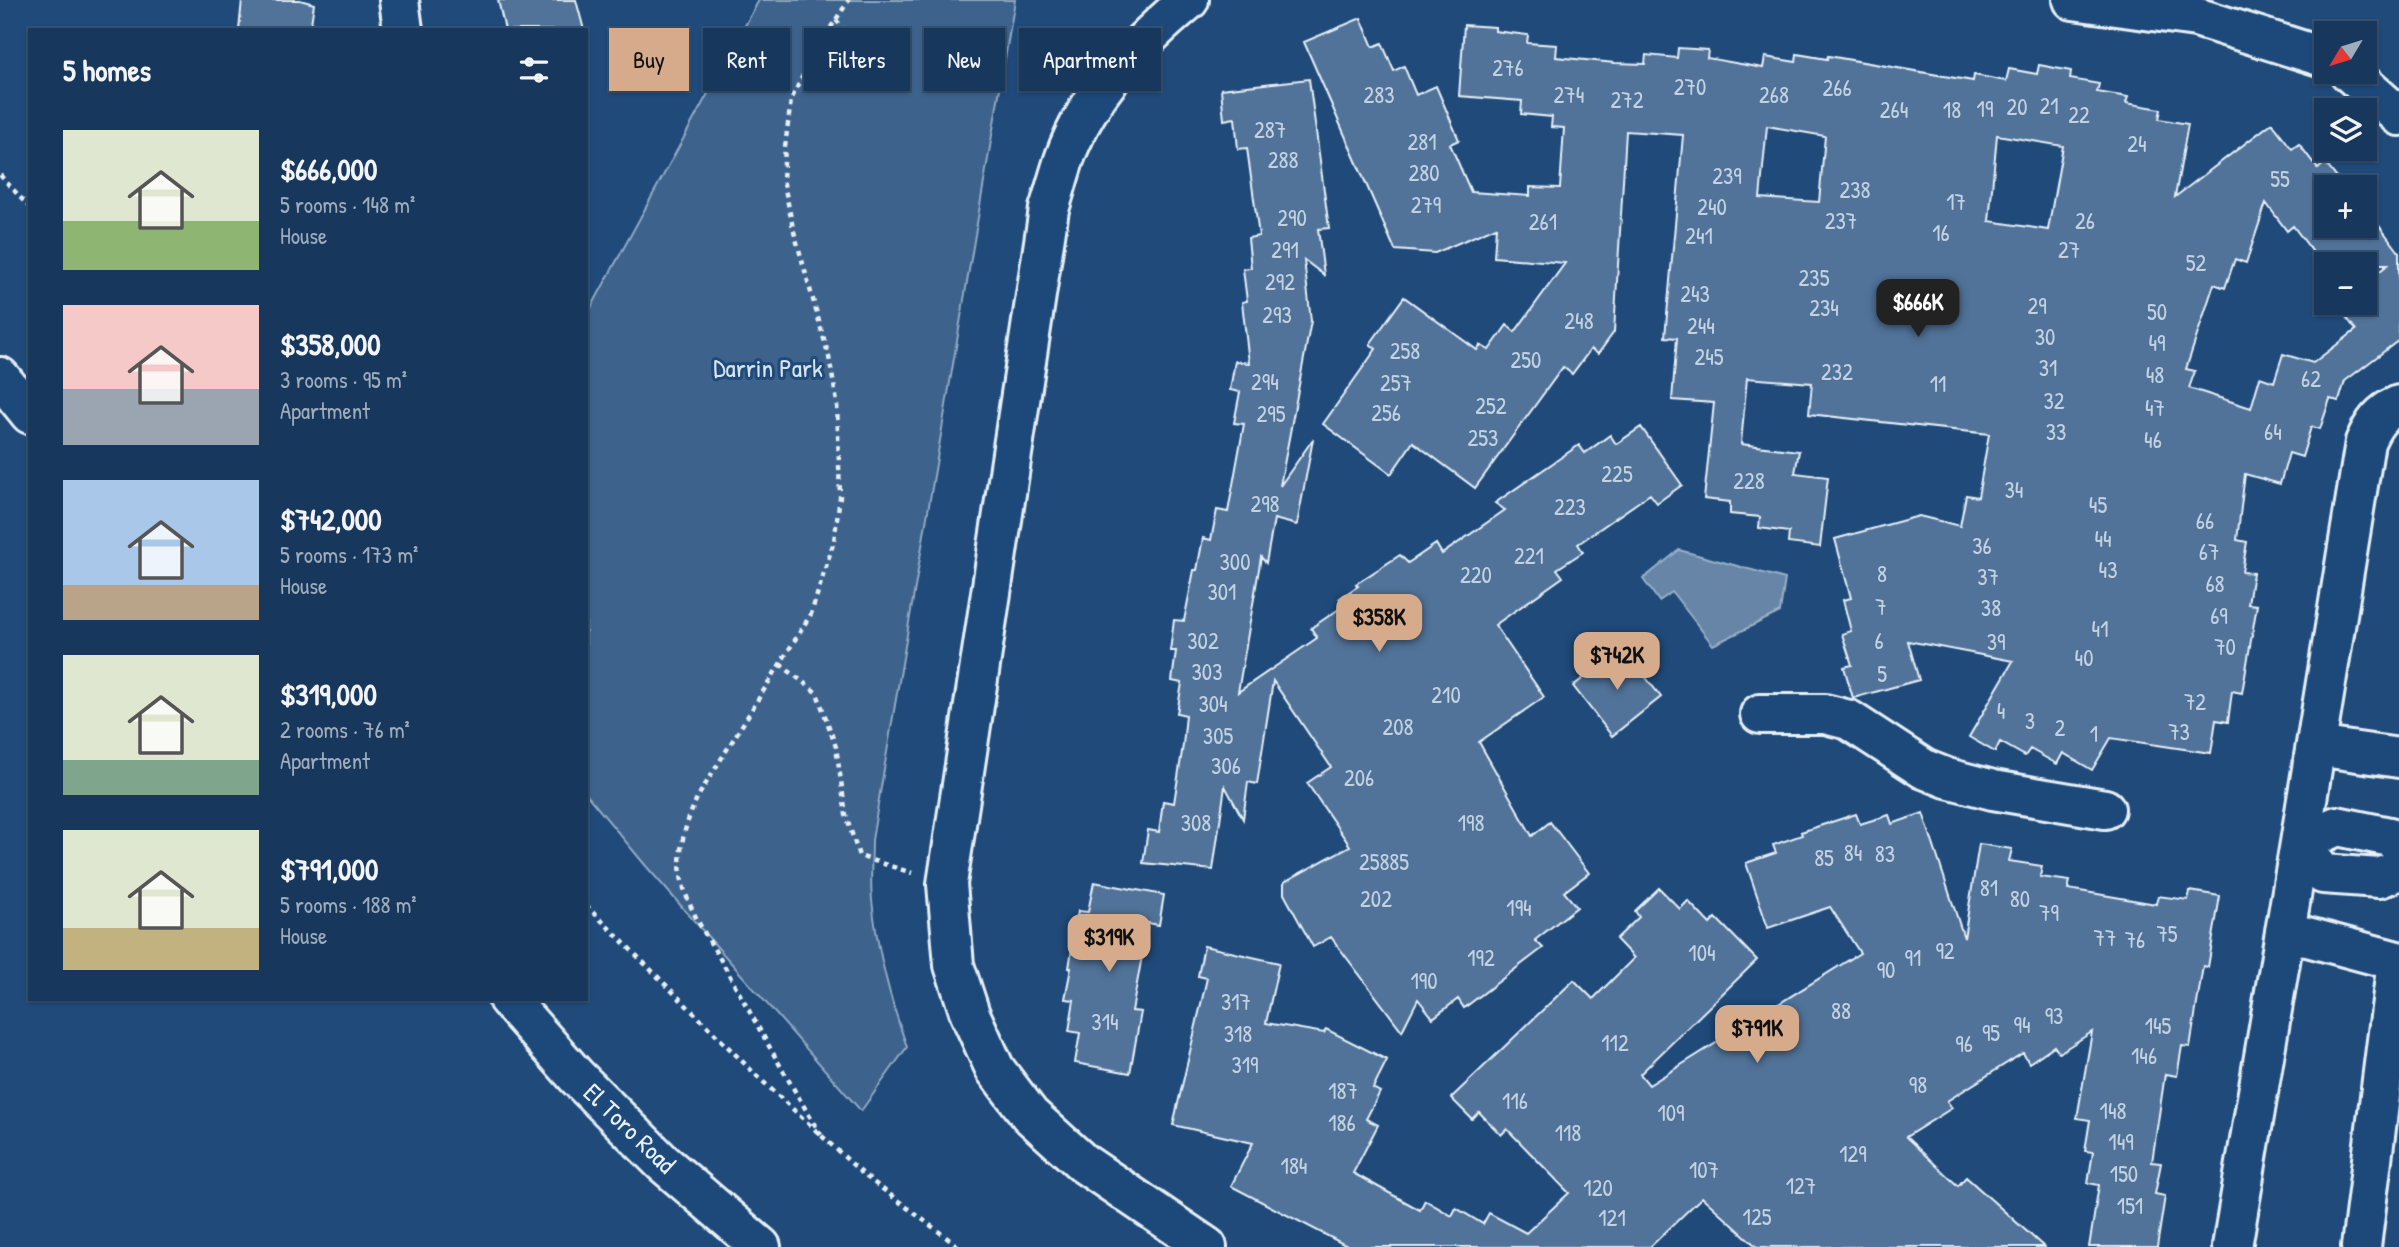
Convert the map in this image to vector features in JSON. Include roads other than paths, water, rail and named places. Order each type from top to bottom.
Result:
[{"type":"main road","points":[[399,0],[404,28]]},
{"type":"main road","points":[[1189,0],[1149,34],[1108,79],[1066,154],[1049,209],[947,884],[954,965],[970,1014],[995,1069],[1030,1115],[1083,1163],[1208,1247]]},
{"type":"main road","points":[[2073,0],[2196,17],[2314,54]]},
{"type":"main road","points":[[2363,84],[2399,116]]},
{"type":"main road","points":[[0,377],[28,412]]},
{"type":"main road","points":[[2232,1247],[2365,442],[2374,423],[2386,411],[2399,405]]},
{"type":"main road","points":[[1760,713],[1825,714],[1849,720],[1924,769],[1947,778],[1993,790],[2105,809]]},
{"type":"main road","points":[[2316,746],[2399,758]]},
{"type":"main road","points":[[2300,843],[2337,826],[2390,837],[2399,845]]},
{"type":"main road","points":[[2300,843],[2323,874],[2379,878],[2399,870]]},
{"type":"main road","points":[[2285,930],[2397,961],[2361,1247]]},
{"type":"main road","name":"El Toro Road","points":[[510,1001],[576,1076],[663,1162],[761,1247]]},
{"type":"park label","name":"Darrin Park","points":[[768,367]]}]
